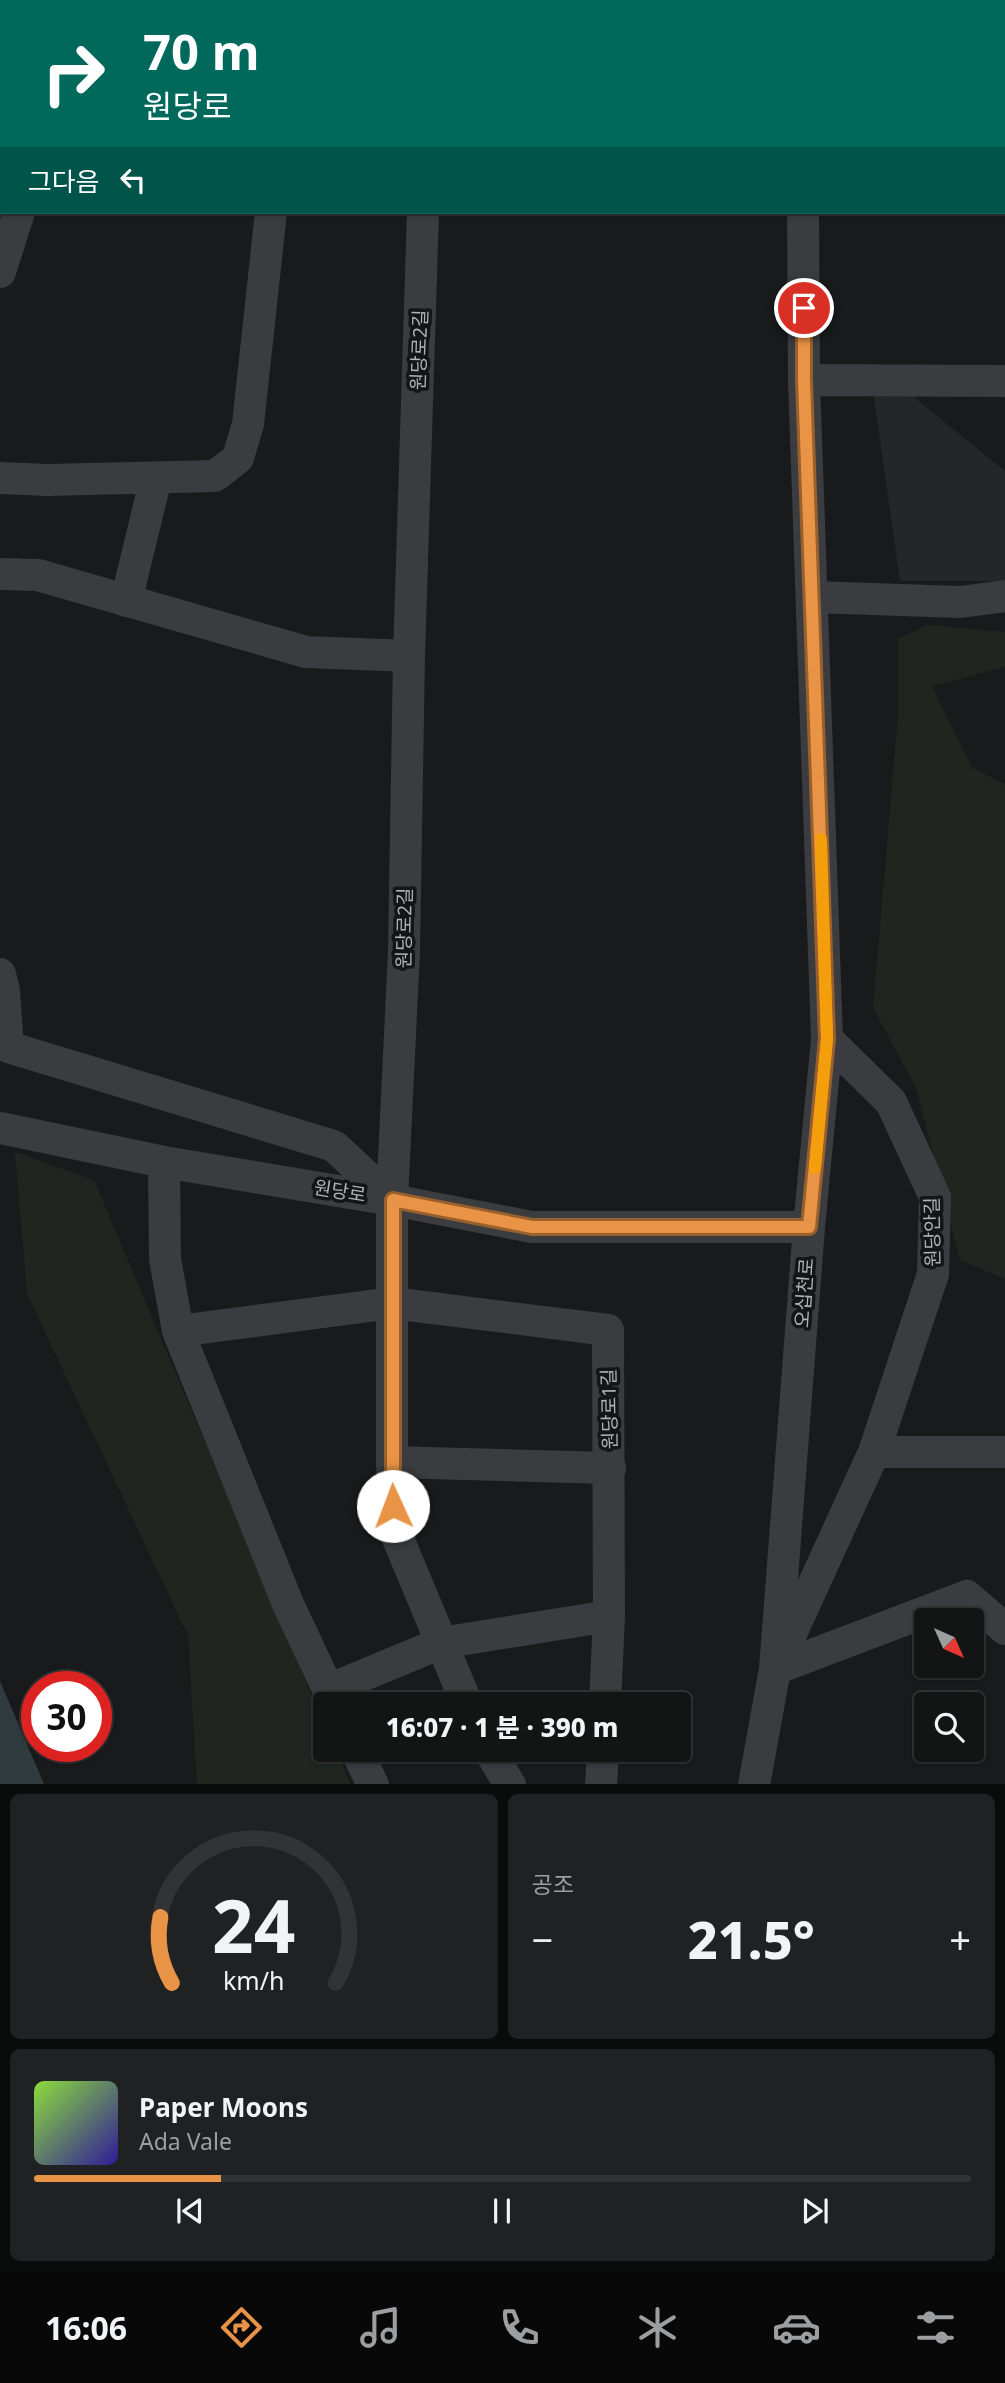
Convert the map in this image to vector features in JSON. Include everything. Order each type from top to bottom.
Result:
[{"type":"street","points":[[0,272],[18,214]]},
{"type":"street","points":[[0,478],[47,480],[215,476],[238,458],[248,424],[271,214]]},
{"type":"street","name":"원당로2길","points":[[393,1200],[404,951],[408,656],[423,214]]},
{"type":"street","name":"오십천로","points":[[754,1784],[775,1669],[809,1227],[827,1039],[804,380],[803,214]]},
{"type":"street","points":[[804,380],[1005,381]]},
{"type":"street","points":[[125,601],[156,478]]},
{"type":"street","points":[[0,574],[38,575],[306,652],[408,656]]},
{"type":"street","points":[[813,597],[960,602],[1005,596]]},
{"type":"street","points":[[0,974],[4,991],[8,1047],[334,1146],[393,1200],[394,1529],[462,1692]]},
{"type":"street","name":"원당안길","points":[[775,1669],[874,1452],[933,1274],[935,1197],[891,1102],[827,1039]]},
{"type":"street","name":"원당로","points":[[0,1128],[164,1162],[393,1200],[532,1227],[809,1227]]},
{"type":"street","points":[[164,1162],[165,1259],[178,1331],[288,1604],[330,1692]]},
{"type":"street","name":"원당로1길","points":[[178,1331],[393,1303],[608,1330],[609,1616],[606,1692]]},
{"type":"street","points":[[874,1452],[1005,1452]]},
{"type":"street","points":[[392,1462],[610,1468]]},
{"type":"street","points":[[775,1669],[967,1596],[1005,1629]]},
{"type":"street","points":[[342,1692],[441,1643],[609,1616]]},
{"type":"street","points":[[362,1762],[373,1784]]},
{"type":"street","points":[[496,1762],[510,1784]]},
{"type":"street","points":[[601,1784],[602,1762]]},
{"type":"shaded area","points":[[873,390],[905,390],[1005,471],[1005,581],[900,581]]},
{"type":"shaded area","points":[[927,625],[1005,632],[1005,667],[932,686],[972,767],[1005,785],[1005,1279],[960,1260],[916,1088],[873,1008],[898,714],[898,639]]},
{"type":"shaded area","points":[[15,1152],[94,1180],[313,1698],[313,1762],[341,1762],[350,1784],[197,1784],[188,1636],[27,1294]]},
{"type":"shaded area","points":[[0,1681],[21,1730],[21,1762],[35,1762],[44,1784],[0,1784]]},
{"type":"slow traffic","points":[[815,1168],[827,1039],[821,839]]},
{"type":"route","points":[[393,1506],[393,1200],[532,1227],[809,1227],[827,1039],[804,380],[804,308]]}]
